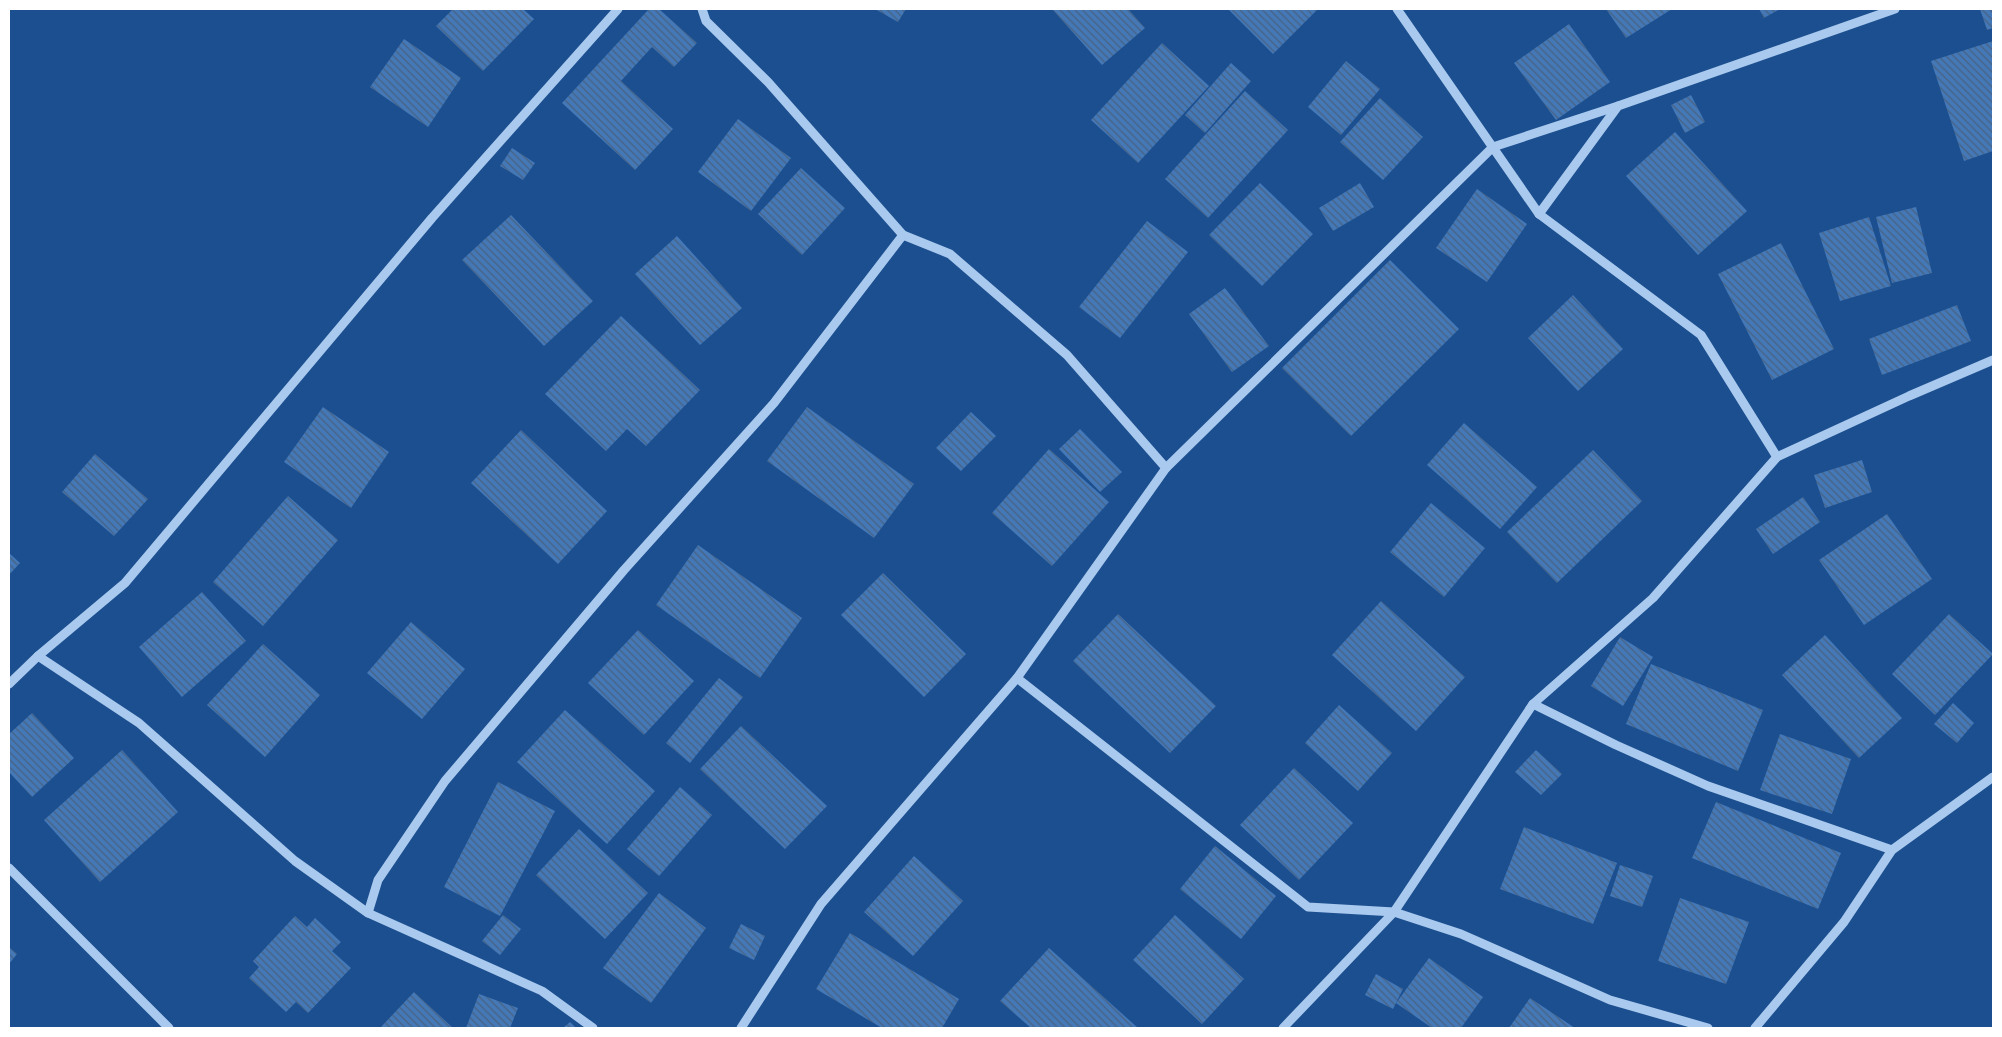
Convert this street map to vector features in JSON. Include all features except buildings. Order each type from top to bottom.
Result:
[{"type":"street","points":[[9,684],[38,656],[125,583],[432,218],[618,9]]},
{"type":"street","points":[[702,9],[706,20],[768,82],[903,235],[950,254],[1067,355],[1166,468]]},
{"type":"street","points":[[1397,9],[1539,214],[1701,335],[1777,456]]},
{"type":"street","points":[[741,1028],[821,904],[1017,678],[1166,468],[1493,147],[1618,106],[1895,9]]},
{"type":"street","points":[[1539,214],[1618,106]]},
{"type":"street","points":[[368,913],[378,880],[446,781],[624,570],[774,403],[903,235]]},
{"type":"street","points":[[1283,1028],[1394,912],[1533,704],[1653,598],[1777,456],[1993,360]]},
{"type":"street","points":[[38,656],[139,723],[295,861],[368,913],[542,991],[592,1028]]},
{"type":"street","points":[[1017,678],[1308,907],[1394,912],[1461,934],[1610,1000],[1708,1028]]},
{"type":"street","points":[[1533,704],[1616,745],[1708,786],[1892,850]]},
{"type":"street","points":[[1755,1028],[1844,922],[1892,850],[1993,777]]},
{"type":"street","points":[[9,868],[50,912],[169,1028]]}]
